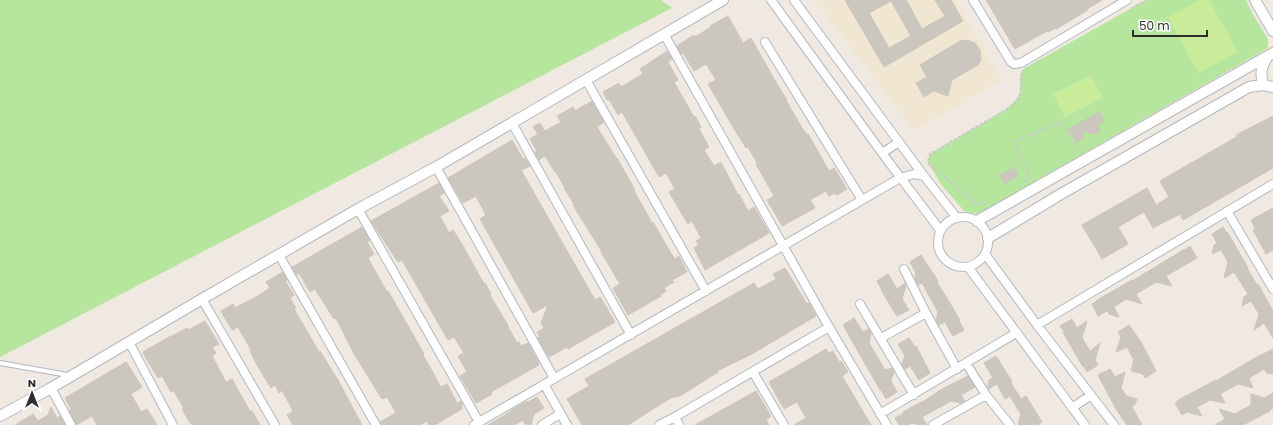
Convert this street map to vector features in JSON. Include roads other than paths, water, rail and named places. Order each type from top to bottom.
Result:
[{"type":"street","points":[[0,416],[72,376],[358,209],[436,167],[586,80],[664,34],[708,4],[723,0]]},
{"type":"street","points":[[771,0],[900,178],[940,230]]},
{"type":"street","points":[[794,0],[924,176],[957,218]]},
{"type":"street","points":[[973,0],[1012,62],[1017,64],[1127,0]]},
{"type":"street","points":[[1255,0],[1273,31]]},
{"type":"street","points":[[664,34],[829,327],[887,425]]},
{"type":"street","points":[[765,42],[862,200]]},
{"type":"street","points":[[1263,84],[1261,68],[1270,54]]},
{"type":"street","points":[[976,221],[1270,54]]},
{"type":"street","points":[[586,80],[706,291]]},
{"type":"street","points":[[988,238],[1114,163],[1249,88],[1263,84],[1273,87]]},
{"type":"street","points":[[512,123],[630,335]]},
{"type":"street","points":[[882,153],[899,142]]},
{"type":"street","points":[[1104,148],[1114,163]]},
{"type":"street","points":[[436,167],[554,378]]},
{"type":"street","points":[[358,209],[476,424],[900,178],[914,174],[924,176]]},
{"type":"street","points":[[1037,325],[1273,184]]},
{"type":"street","points":[[1227,211],[1273,289]]},
{"type":"street","points":[[967,217],[976,221],[984,228],[988,238],[988,246],[985,254],[978,263],[968,267],[960,268],[953,266],[942,257],[939,251],[937,244],[940,230],[947,222],[957,218],[967,217]]},
{"type":"street","points":[[985,254],[1037,325],[1114,425]]},
{"type":"street","points":[[279,255],[376,425]]},
{"type":"street","points":[[968,267],[1085,425]]},
{"type":"street","points":[[904,269],[956,369]]},
{"type":"street","points":[[202,299],[275,425]]},
{"type":"street","points":[[860,304],[914,395]]},
{"type":"street","points":[[881,338],[926,313]]},
{"type":"street","points":[[659,425],[829,327]]},
{"type":"street","points":[[880,414],[1016,333]]},
{"type":"street","points":[[129,342],[174,425]]},
{"type":"street","points":[[966,363],[986,395],[1010,425]]},
{"type":"street","points":[[753,372],[784,425]]},
{"type":"street","points":[[544,384],[567,425]]},
{"type":"street","points":[[51,388],[72,425]]},
{"type":"street","points":[[933,425],[986,395]]},
{"type":"street","points":[[1072,408],[1090,395]]},
{"type":"street","points":[[542,425],[560,414]]},
{"type":"street","points":[[675,417],[679,425]]},
{"type":"lane","points":[[0,363],[72,376]]}]
